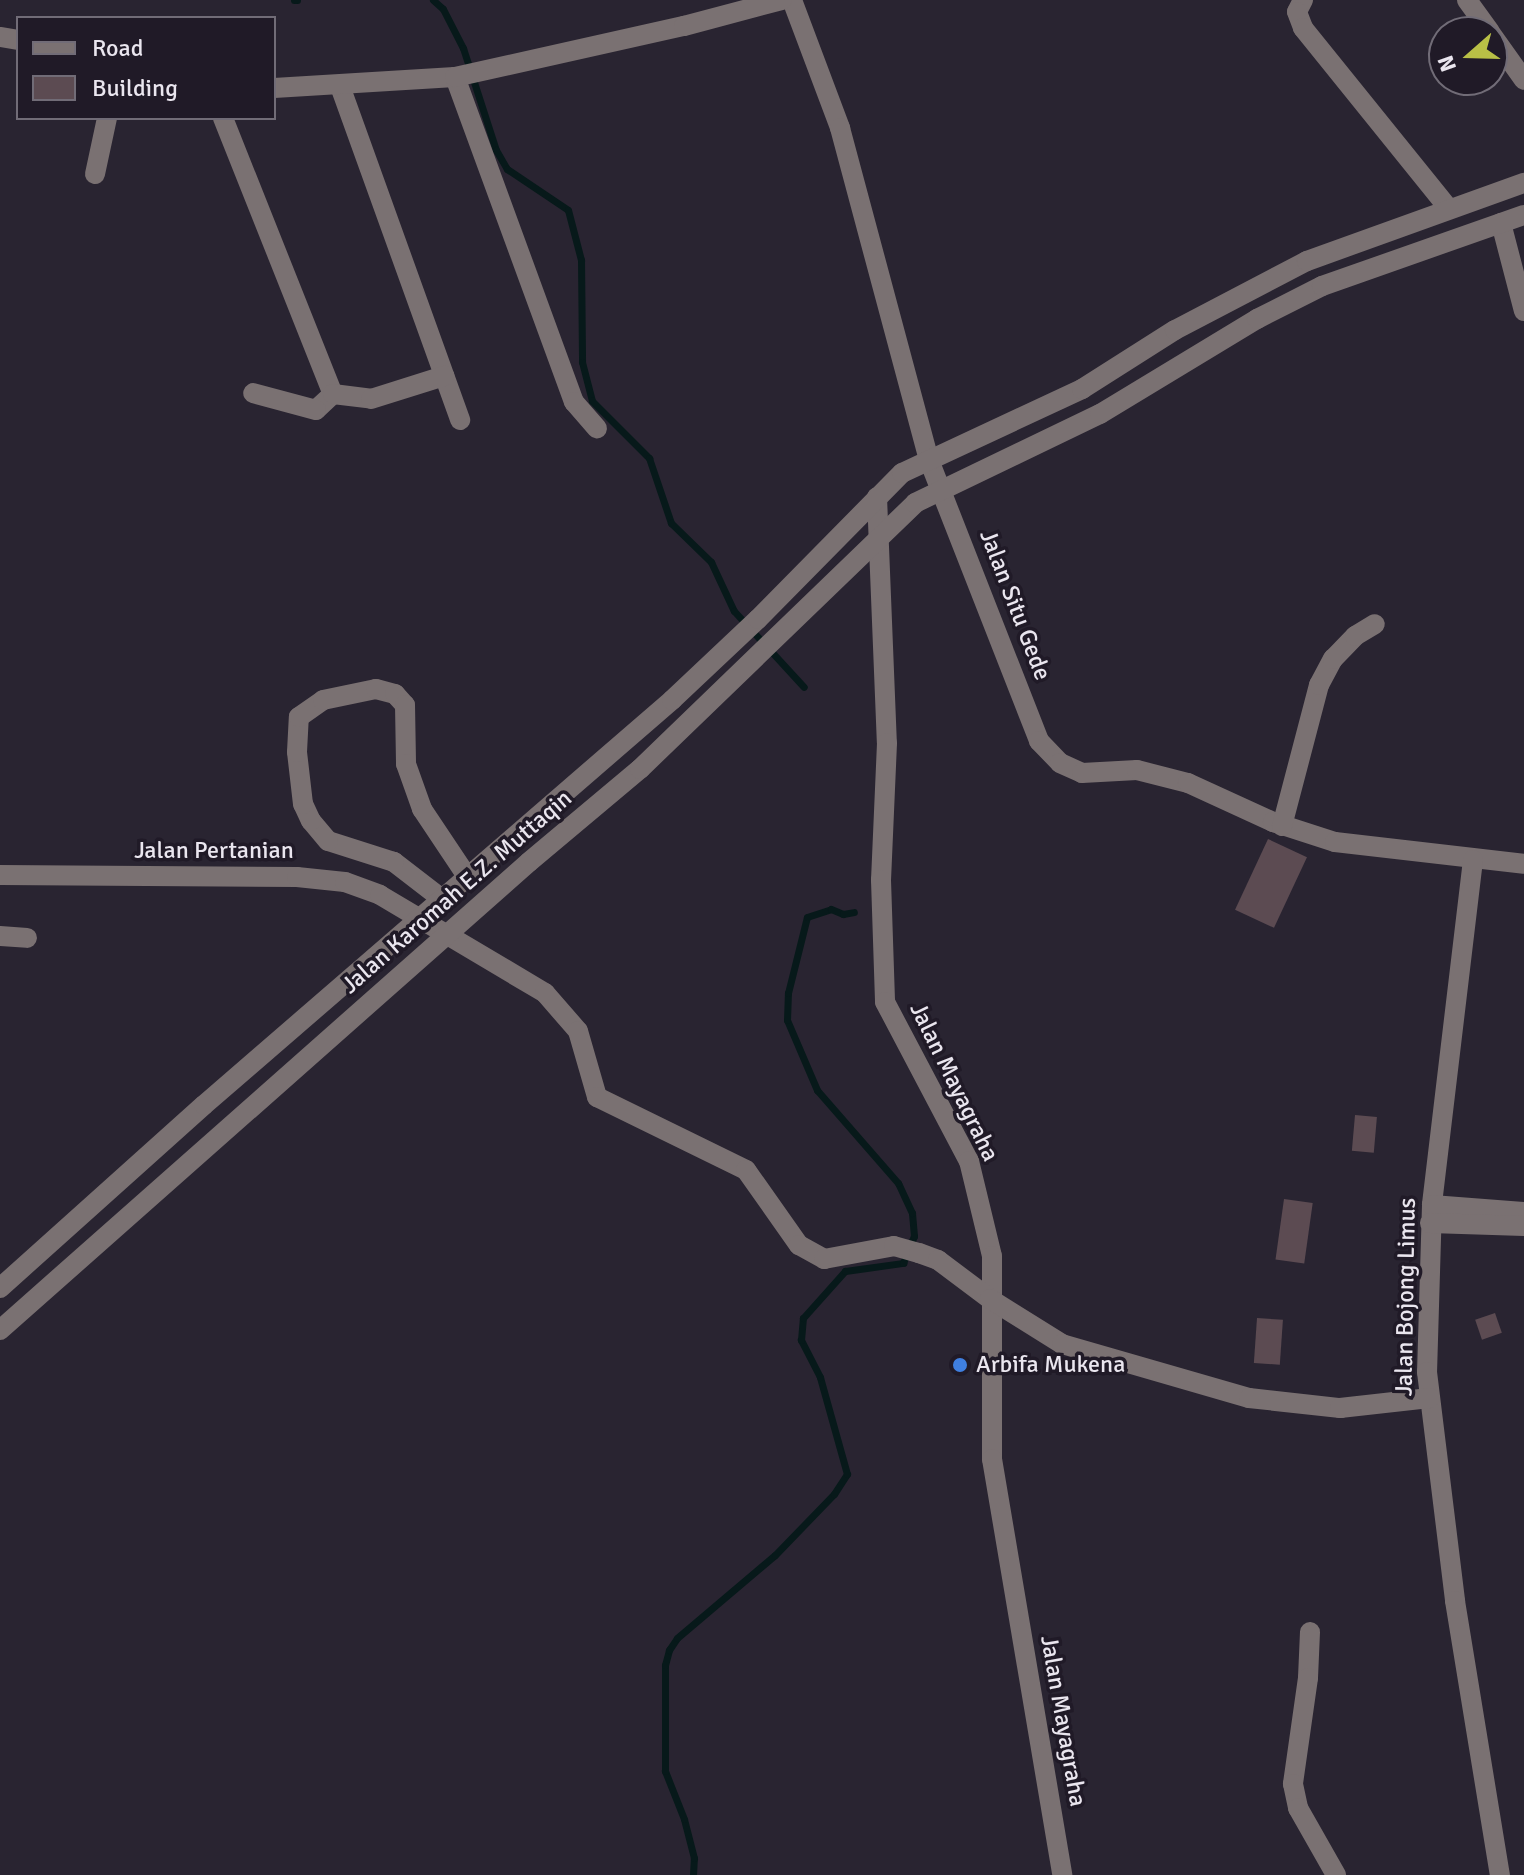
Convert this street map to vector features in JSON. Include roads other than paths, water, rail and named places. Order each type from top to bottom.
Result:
[{"type":"street","points":[[276,88],[459,76],[684,26],[782,0]]},
{"type":"street","name":"Jalan Situ Gede","points":[[792,0],[840,128],[929,460],[1039,741],[1060,763],[1082,773],[1137,770],[1188,783],[1282,826],[1335,842],[1524,864]]},
{"type":"street","points":[[1303,0],[1297,12],[1303,28],[1448,208]]},
{"type":"street","points":[[1508,58],[1524,80]]},
{"type":"street","points":[[459,76],[574,402],[597,428]]},
{"type":"street","points":[[340,86],[460,420]]},
{"type":"street","points":[[95,174],[107,120]]},
{"type":"street","points":[[224,120],[333,394]]},
{"type":"street","name":"Jalan Karomah E.Z. Muttaqin","points":[[0,1288],[204,1105],[468,878],[714,660],[902,473],[1082,389],[1175,330],[1307,261],[1524,183]]},
{"type":"street","name":"Jalan Karomah E.Z. Muttaqin","points":[[0,1330],[640,769],[777,640],[915,503],[1100,414],[1257,319],[1322,286],[1524,215]]},
{"type":"street","points":[[1501,223],[1524,311]]},
{"type":"street","points":[[333,394],[371,399],[444,376]]},
{"type":"street","points":[[253,393],[316,410],[333,394]]},
{"type":"street","name":"Jalan Mayagraha","points":[[877,497],[887,743],[881,880],[885,1002],[969,1161],[992,1256],[992,1459],[1062,1875]]},
{"type":"street","points":[[1282,826],[1319,685],[1333,659],[1355,636],[1375,624]]},
{"type":"street","points":[[442,899],[394,862],[328,841],[311,821],[303,804],[297,752],[299,717],[323,700],[376,689],[395,694],[405,705],[406,764],[422,809],[442,845],[468,878]]},
{"type":"street","name":"Jalan Bojong Limus","points":[[1473,860],[1431,1214],[1429,1398],[1455,1601],[1500,1875]]},
{"type":"street","name":"Jalan Pertanian","points":[[0,875],[297,877],[345,882],[380,895],[545,993],[578,1031],[597,1097],[746,1170],[799,1245],[824,1259],[894,1246],[919,1253],[938,1260],[990,1299]]},
{"type":"street","points":[[0,936],[27,938]]},
{"type":"street","points":[[1431,1214],[1524,1212]]},
{"type":"street","points":[[1431,1214],[1524,1226]]},
{"type":"street","points":[[990,1299],[1062,1344],[1249,1398],[1340,1408],[1429,1398]]},
{"type":"street","points":[[1310,1632],[1308,1678],[1293,1784],[1298,1808],[1336,1875]]},
{"type":"waterway","points":[[433,0],[443,9],[463,48],[496,150],[507,169],[568,210],[581,260],[582,362],[592,401],[649,458],[671,523],[711,562],[734,611],[804,687]]},
{"type":"waterway","points":[[693,1875],[694,1858],[684,1819],[665,1771],[665,1665],[669,1650],[677,1638],[775,1555],[834,1494],[847,1474],[820,1377],[801,1340],[803,1318],[845,1271],[903,1263],[914,1236],[912,1213],[898,1183],[817,1090],[787,1020],[788,993],[807,917],[831,909],[843,914],[854,912]]},
{"type":"place","name":"Arbifa Mukena","points":[[960,1365]]}]
